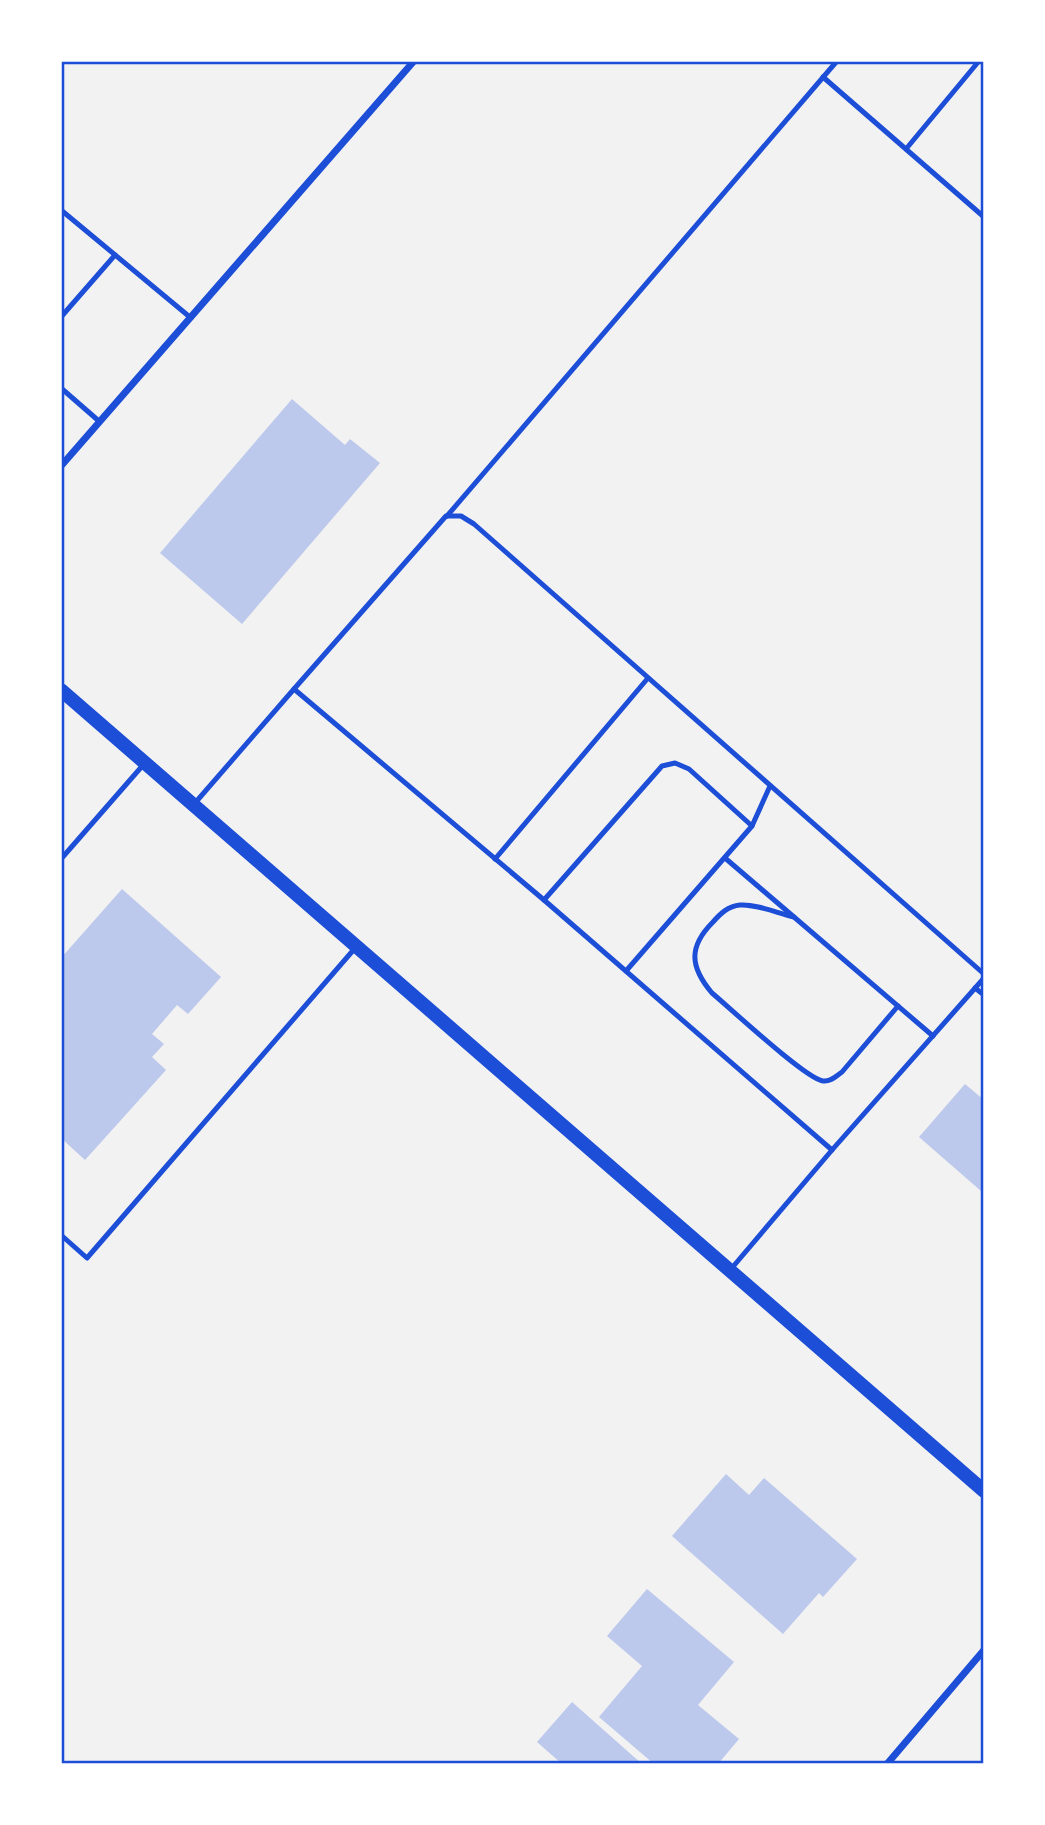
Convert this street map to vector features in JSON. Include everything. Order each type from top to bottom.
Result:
[{"type":"main road","points":[[61,690],[984,1491]]},
{"type":"street","points":[[61,466],[414,61]]},
{"type":"street","points":[[887,1764],[984,1650]]},
{"type":"lane","points":[[193,805],[446,516],[837,61]]},
{"type":"lane","points":[[906,149],[979,61]]},
{"type":"lane","points":[[823,77],[984,217]]},
{"type":"lane","points":[[61,210],[191,317]]},
{"type":"lane","points":[[61,317],[115,255]]},
{"type":"lane","points":[[61,388],[100,422]]},
{"type":"lane","points":[[446,516],[461,516],[474,524],[984,976],[730,1270]]},
{"type":"lane","points":[[495,859],[648,678]]},
{"type":"lane","points":[[295,689],[832,1150]]},
{"type":"lane","points":[[61,859],[145,762]]},
{"type":"lane","points":[[544,900],[662,766],[675,763],[689,769],[752,826]]},
{"type":"lane","points":[[626,971],[752,826],[771,786]]},
{"type":"lane","points":[[725,858],[933,1037]]},
{"type":"lane","points":[[793,917],[739,905],[724,910],[698,941],[694,954],[701,980],[712,993],[803,1071],[822,1081],[832,1080],[842,1072],[898,1006]]},
{"type":"lane","points":[[61,1235],[87,1258],[356,947]]},
{"type":"lane","points":[[975,988],[984,995]]},
{"type":"building","points":[[292,399],[345,445],[350,439],[380,463],[242,624],[160,553]]},
{"type":"building","points":[[122,889],[221,977],[188,1014],[177,1005],[152,1034],[164,1044],[152,1057],[166,1070],[85,1160],[61,1138],[61,958]]},
{"type":"building","points":[[965,1084],[984,1100],[984,1187],[981,1191],[919,1137]]},
{"type":"building","points":[[726,1474],[749,1495],[764,1478],[857,1559],[823,1597],[819,1593],[783,1634],[672,1536]]},
{"type":"building","points":[[647,1589],[734,1662],[698,1705],[739,1739],[718,1764],[654,1764],[599,1717],[642,1666],[607,1636]]},
{"type":"building","points":[[572,1702],[642,1764],[562,1764],[537,1742]]}]
